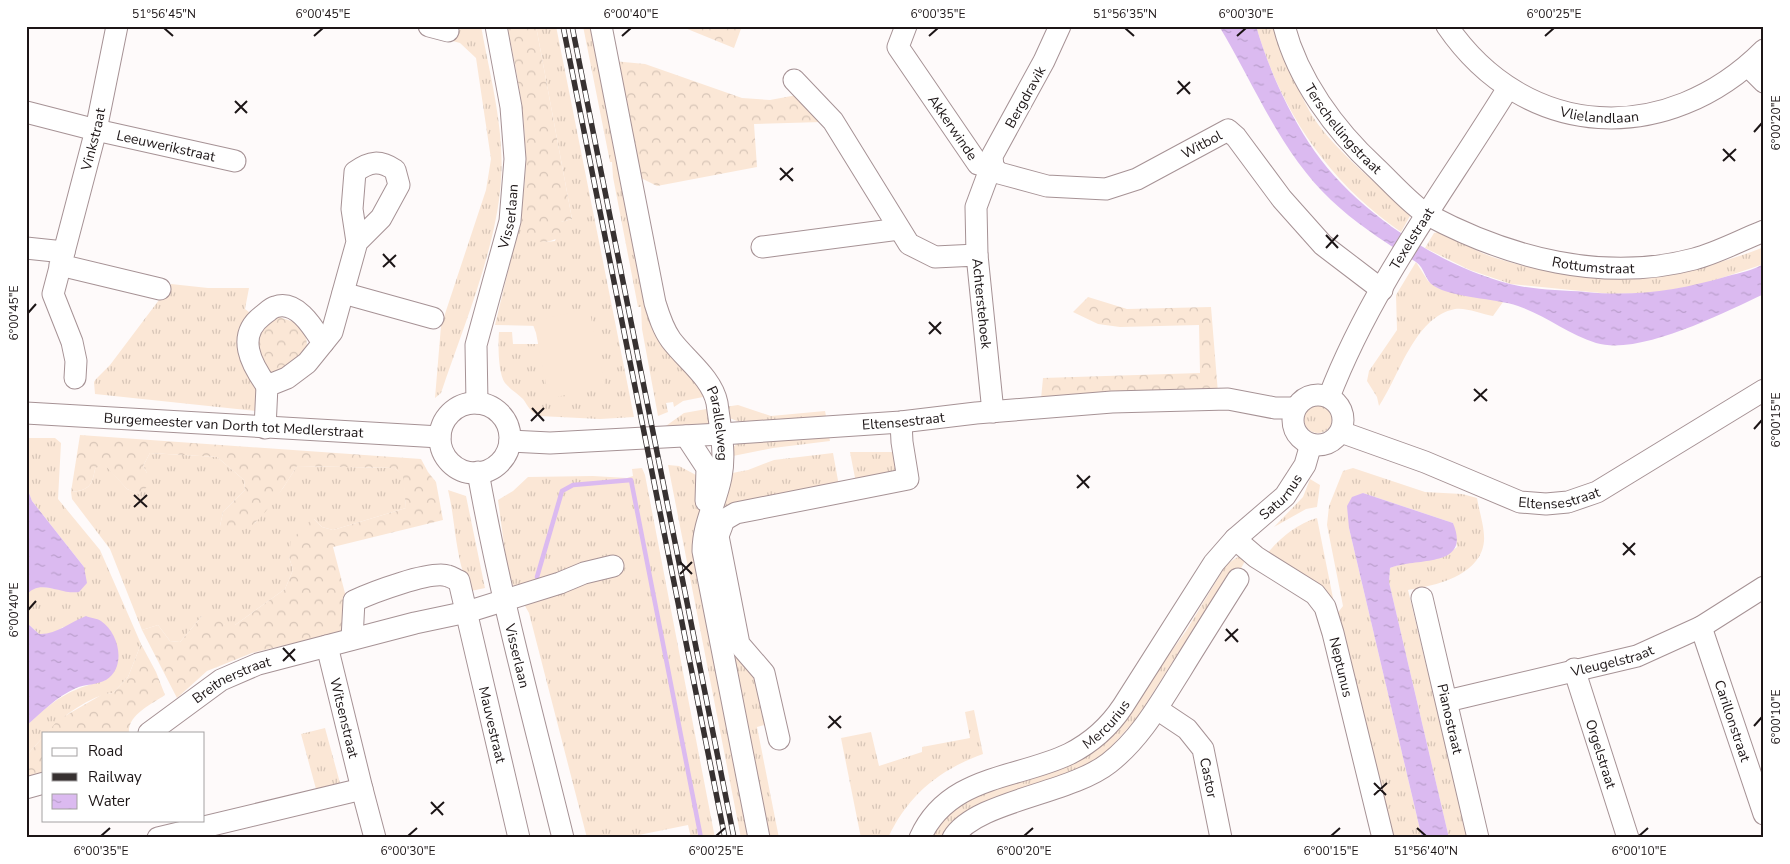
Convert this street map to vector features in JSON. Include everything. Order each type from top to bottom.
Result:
[{"type":"street","name":"Vinkstraat","points":[[75,378],[76,361],[72,342],[53,294],[96,130],[117,26]]},
{"type":"street","name":"Visserlaan","points":[[477,403],[476,345],[510,221],[515,159],[511,107],[496,26]]},
{"type":"street","name":"Parallelweg","points":[[601,26],[655,303],[671,340],[702,374],[716,396],[723,467],[718,489],[705,527],[703,551],[759,838]]},
{"type":"street","name":"Akkerwinde","points":[[906,26],[898,47],[978,164],[992,167],[976,207],[977,255]]},
{"type":"street","name":"Bergdravik","points":[[992,167],[992,156],[1044,61],[1060,26]]},
{"type":"street","name":"Terschellingstraat","points":[[1284,26],[1305,77],[1352,146],[1427,215]]},
{"type":"street","name":"Vlielandlaan","points":[[1447,26],[1463,50],[1488,74],[1508,88],[1547,107],[1611,120],[1643,117],[1681,105],[1707,94],[1748,66],[1764,50]]},
{"type":"street","points":[[1748,66],[1764,82]]},
{"type":"street","name":"Achterstehoek","points":[[794,80],[833,121],[909,244],[935,257],[977,255],[993,412]]},
{"type":"street","name":"Texelstraat","points":[[1329,397],[1352,341],[1414,232],[1427,215],[1508,88]]},
{"type":"street","name":"Leeuwerikstraat","points":[[26,112],[96,130],[235,161]]},
{"type":"street","name":"Witbol","points":[[992,167],[999,173],[1047,186],[1106,189],[1138,179],[1228,130],[1236,137],[1282,200],[1323,245],[1382,290]]},
{"type":"street","name":"Rottumstraat","points":[[1427,215],[1478,240],[1510,252],[1580,266],[1636,268],[1694,259],[1764,231]]},
{"type":"street","points":[[762,247],[899,229]]},
{"type":"street","points":[[267,386],[287,378],[307,363],[332,332],[357,242]]},
{"type":"street","points":[[26,248],[160,289]]},
{"type":"street","points":[[343,293],[433,318]]},
{"type":"street","points":[[265,428],[267,386],[254,370],[248,353],[247,335],[257,320],[275,307],[288,306],[310,322],[323,343]]},
{"type":"street","name":"Eltensestraat","points":[[1341,432],[1425,462],[1520,502],[1561,503],[1596,492],[1764,390]]},
{"type":"street","points":[[1318,394],[1329,397],[1336,401],[1342,412],[1343,424],[1341,432],[1327,444],[1312,444],[1302,439],[1295,430],[1293,419],[1295,408],[1308,396],[1318,394]]},
{"type":"street","name":"Eltensestraat","points":[[510,441],[550,443],[721,434],[901,422],[1112,402],[1228,399],[1275,408],[1295,408]]},
{"type":"street","points":[[477,403],[490,406],[502,415],[509,427],[510,441],[507,454],[499,464],[487,471],[478,472],[461,470],[450,462],[442,450],[440,437],[444,423],[452,412],[463,405],[477,403]]},
{"type":"street","name":"Burgemeester van Dorth tot Medlerstraat","points":[[26,413],[440,437]]},
{"type":"street","points":[[779,740],[772,671],[739,644],[718,536],[724,520],[736,513],[908,479],[901,422]]},
{"type":"street","points":[[686,436],[707,468],[705,527]]},
{"type":"street","name":"Saturnus","points":[[1235,539],[1285,496],[1305,465],[1312,444]]},
{"type":"street","name":"Visserlaan","points":[[478,472],[489,535],[504,602],[563,838]]},
{"type":"street","name":"Mercurius","points":[[920,838],[937,812],[958,794],[988,780],[1068,754],[1106,728],[1123,706],[1214,563],[1235,539]]},
{"type":"street","name":"Neptunus","points":[[1235,539],[1256,557],[1315,594],[1325,607],[1383,838]]},
{"type":"street","name":"Breitnerstraat","points":[[150,732],[221,680],[258,664],[352,639],[468,612],[504,602],[584,573],[613,566]]},
{"type":"street","points":[[352,639],[354,601],[386,587],[447,575],[459,581],[468,612]]},
{"type":"street","points":[[953,838],[957,832],[983,813],[1064,787],[1108,764],[1132,743],[1157,709],[1238,579]]},
{"type":"street","name":"Vleugelstraat","points":[[1447,701],[1574,669],[1637,656],[1701,627],[1764,587]]},
{"type":"street","name":"Pianostraat","points":[[1422,598],[1478,838]]},
{"type":"street","name":"Mauvestraat","points":[[468,612],[495,742],[519,838]]},
{"type":"street","name":"Carillonstraat","points":[[1701,627],[1764,814]]},
{"type":"street","name":"Witsenstraat","points":[[327,646],[374,838]]},
{"type":"street","name":"Orgelstraat","points":[[1574,669],[1628,838]]},
{"type":"street","name":"Castor","points":[[1157,709],[1187,729],[1203,749],[1221,838]]},
{"type":"street","points":[[26,788],[42,784]]},
{"type":"street","points":[[158,838],[362,789]]},
{"type":"green space","points":[[450,26],[481,26],[499,123],[502,162],[498,207],[486,261],[441,393],[435,398],[441,326],[486,190],[491,159],[476,58],[460,43],[449,40]]},
{"type":"green space","points":[[507,26],[536,26],[572,219],[561,222],[563,235],[555,240],[546,242],[536,241],[528,235],[522,222],[526,160],[524,121]]},
{"type":"green space","points":[[536,26],[556,26],[634,417],[600,419],[539,416],[505,383],[501,373],[499,332],[512,332],[513,344],[538,344],[539,326],[495,325],[521,217],[532,237],[548,242],[555,241],[561,222],[572,219]]},
{"type":"green space","points":[[583,26],[595,26],[649,300],[708,396],[683,401],[674,407],[673,402],[666,403],[668,412],[658,416],[642,329],[641,307],[638,307],[613,177],[612,162],[610,162]]},
{"type":"green space","points":[[680,26],[719,26],[727,29],[728,26],[742,26],[734,48]]},
{"type":"green space","points":[[1256,26],[1276,26],[1295,81],[1310,112],[1319,125],[1354,164],[1407,210],[1410,216],[1401,232],[1351,190],[1329,167],[1310,142],[1293,115],[1279,87],[1266,57]]},
{"type":"green space","points":[[613,61],[645,64],[742,98],[770,100],[797,95],[822,122],[754,124],[757,167],[657,186],[637,176]]},
{"type":"green space","points":[[1439,232],[1491,256],[1532,268],[1566,274],[1632,277],[1665,274],[1731,259],[1764,247],[1764,264],[1700,285],[1651,293],[1611,294],[1511,284],[1470,270],[1425,248],[1434,233]]},
{"type":"green space","points":[[1416,262],[1428,281],[1438,288],[1503,302],[1493,316],[1469,310],[1455,309],[1441,314],[1429,323],[1409,350],[1379,406],[1377,397],[1367,381],[1369,371],[1397,330],[1396,295]]},
{"type":"green space","points":[[171,284],[208,288],[249,288],[245,309],[254,316],[257,376],[256,411],[95,394],[94,382],[96,379],[110,365]]},
{"type":"green space","points":[[1088,297],[1127,309],[1211,307],[1218,393],[1041,399],[1043,378],[1200,373],[1199,325],[1120,327],[1098,324],[1073,312]]},
{"type":"green space","points":[[589,308],[605,385],[549,399],[536,333],[532,322]]},
{"type":"green space","points":[[279,317],[300,324],[307,344],[302,357],[288,368],[270,378],[260,370],[257,329],[264,322]]},
{"type":"green space","points":[[738,405],[771,416],[825,411],[827,421],[767,423],[737,421],[727,417],[725,407]]},
{"type":"green space","points":[[1318,405],[1328,409],[1332,419],[1328,429],[1318,433],[1308,429],[1304,419],[1308,409]]},
{"type":"green space","points":[[712,408],[711,421],[706,425],[663,428],[684,413]]},
{"type":"green space","points":[[80,435],[421,459],[436,482],[443,520],[333,547],[346,597],[348,630],[252,653],[207,671],[177,698],[142,630],[158,625],[170,641],[180,642],[202,616],[215,616],[225,625],[235,625],[285,589],[293,570],[289,557],[291,540],[313,518],[322,527],[333,530],[406,508],[403,476],[395,468],[297,466],[262,516],[245,529],[230,532],[220,526],[223,512],[245,490],[244,480],[217,457],[150,453],[143,466],[147,473],[147,487],[139,494],[127,489],[103,463],[95,469],[89,486],[82,490],[71,492]]},
{"type":"green space","points":[[829,436],[830,441],[773,448],[733,456],[732,448],[738,443]]},
{"type":"green space","points":[[26,438],[55,438],[61,443],[58,499],[100,550],[141,644],[128,677],[113,693],[86,702],[60,720],[48,732],[42,732],[42,738],[26,756],[26,726],[62,697],[81,688],[106,680],[63,627],[51,635],[39,634],[26,622],[26,598],[29,592],[34,588],[40,587],[79,591],[84,567],[32,501],[26,485]]},
{"type":"green space","points":[[850,452],[895,452],[897,469],[895,472],[856,483]]},
{"type":"green space","points":[[150,453],[217,457],[244,480],[245,490],[223,512],[220,526],[255,523],[283,488],[297,466],[395,468],[404,476],[406,508],[333,530],[322,527],[314,519],[289,557],[293,570],[285,589],[235,625],[225,625],[202,616],[180,642],[170,641],[158,625],[142,630],[110,549],[72,499],[71,492],[82,490],[89,486],[95,469],[103,462],[127,489],[139,494],[147,473],[143,466]]},
{"type":"green space","points":[[833,453],[839,486],[724,514],[756,680],[768,724],[757,727],[779,838],[764,838],[707,547],[727,474],[748,470],[774,460]]},
{"type":"green space","points":[[668,465],[679,466],[696,475],[705,508],[755,838],[741,838]]},
{"type":"green space","points":[[642,468],[645,475],[715,838],[691,838],[688,825],[624,838],[587,838],[529,613],[512,583],[506,559],[498,500],[513,491],[528,477],[593,476],[627,478],[633,476],[632,469]]},
{"type":"green space","points":[[1353,468],[1425,492],[1462,494],[1477,498],[1483,525],[1484,541],[1481,553],[1475,563],[1455,577],[1443,582],[1408,590],[1468,838],[1449,838],[1389,582],[1390,568],[1433,559],[1449,553],[1457,547],[1453,523],[1363,493],[1349,528],[1422,838],[1386,838],[1336,615],[1343,606],[1327,525],[1329,506],[1343,471]]},
{"type":"green space","points":[[1310,479],[1320,485],[1317,507],[1306,509],[1274,527],[1303,497]]},
{"type":"green space","points":[[448,490],[466,496],[485,588],[471,591],[466,580],[459,555]]},
{"type":"green space","points":[[1317,518],[1333,598],[1331,600],[1265,556],[1288,533],[1302,524]]},
{"type":"green space","points":[[1239,556],[1245,561],[1239,572],[1228,574],[1137,718],[1100,759],[946,838],[927,838],[962,799],[1051,770],[1152,678],[1186,631],[1226,565]]},
{"type":"green space","points":[[141,644],[156,672],[165,695],[136,715],[129,727],[129,732],[48,732],[58,720],[103,694],[113,693],[128,677]]},
{"type":"green space","points":[[974,710],[983,754],[952,768],[926,786],[905,809],[888,838],[861,838],[841,738],[871,732],[879,766],[922,752],[922,747],[970,738],[965,712]]},
{"type":"green space","points":[[325,728],[340,783],[316,789],[301,734]]},
{"type":"green space","points":[[42,738],[42,774],[26,778],[26,756]]},
{"type":"water","points":[[1219,26],[1256,26],[1266,57],[1285,101],[1309,143],[1327,167],[1348,190],[1398,231],[1453,263],[1482,275],[1519,286],[1548,290],[1622,294],[1675,289],[1746,271],[1764,264],[1764,294],[1681,331],[1635,343],[1614,345],[1596,343],[1586,339],[1538,314],[1509,303],[1442,290],[1431,284],[1416,262],[1351,217],[1313,181],[1297,161],[1269,117]]},
{"type":"water","points":[[26,485],[32,501],[84,567],[87,583],[79,592],[43,587],[31,590],[26,596]]},
{"type":"water","points":[[1363,493],[1453,523],[1457,538],[1455,548],[1448,555],[1438,559],[1390,568],[1389,582],[1449,838],[1422,838],[1349,528],[1347,506],[1352,497]]},
{"type":"water","points":[[86,616],[98,619],[112,633],[118,650],[117,667],[106,680],[80,687],[62,696],[26,726],[26,622],[39,634],[45,634]]},
{"type":"waterway","points":[[537,577],[562,491],[573,485],[631,480],[701,838]]},
{"type":"railway","points":[[563,26],[725,838]]},
{"type":"railway","points":[[572,26],[734,838]]}]
